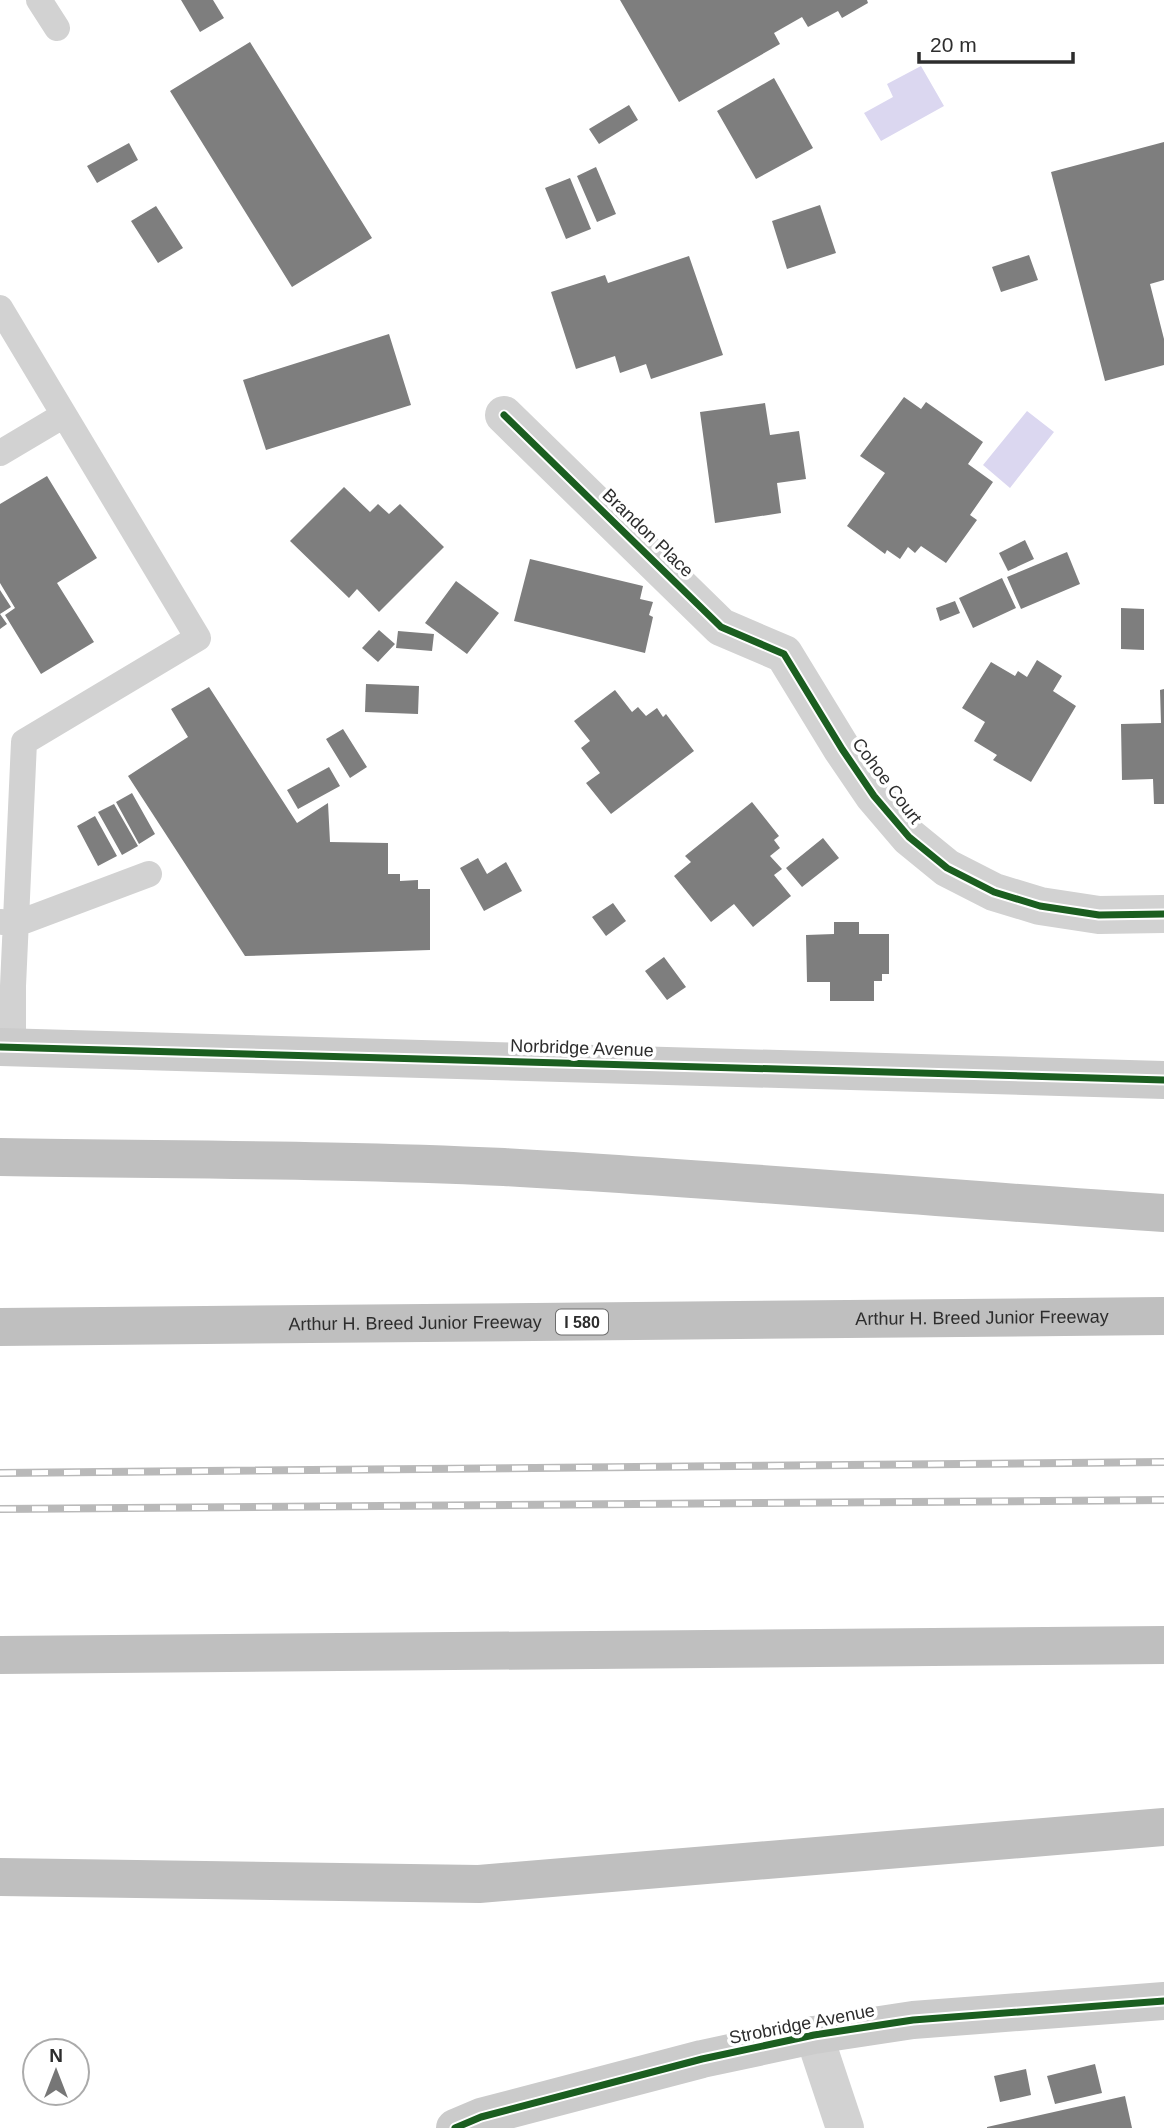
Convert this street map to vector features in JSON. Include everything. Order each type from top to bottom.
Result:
[{"type":"highway","points":[[0,1157],[500,1167],[1164,1213]]},
{"type":"highway","name":"Arthur H. Breed Junior Freeway","points":[[0,1327],[1164,1316]]},
{"type":"highway","points":[[0,1655],[1164,1645]]},
{"type":"highway","points":[[0,1877],[479,1884],[1164,1827]]},
{"type":"street","name":"Brandon Place","points":[[504,415],[721,627],[784,654]]},
{"type":"street","name":"Cohoe Court","points":[[784,654],[874,796],[909,837],[947,867],[994,891],[1040,906],[1099,915],[1164,914]]},
{"type":"street","name":"Norbridge Avenue","points":[[7,1047],[1164,1080]]},
{"type":"street","name":"Strobridge Avenue","points":[[455,2128],[481,2117],[689,2062],[814,2035],[912,2020],[1164,2001]]},
{"type":"street","points":[[814,2035],[845,2128]]},
{"type":"lane","points":[[38,0],[57,28]]},
{"type":"lane","points":[[0,308],[198,638],[24,742],[8,923],[13,986],[7,1047]]},
{"type":"lane","points":[[0,453],[64,415]]},
{"type":"lane","points":[[8,923],[149,874]]},
{"type":"shaded area","points":[[921,66],[944,106],[881,141],[864,113],[893,97],[887,84]]},
{"type":"shaded area","points":[[1027,411],[1054,432],[1010,488],[983,465]]},
{"type":"building","points":[[181,0],[213,0],[224,18],[200,32]]},
{"type":"building","points":[[620,0],[867,0],[868,3],[842,18],[838,11],[808,27],[802,17],[774,33],[780,44],[679,102]]},
{"type":"building","points":[[250,42],[372,238],[292,287],[170,91]]},
{"type":"building","points":[[774,78],[813,148],[756,179],[717,111]]},
{"type":"building","points":[[629,105],[638,120],[599,144],[589,129]]},
{"type":"building","points":[[1164,142],[1164,280],[1150,284],[1164,339],[1164,365],[1105,381],[1051,172]]},
{"type":"building","points":[[129,143],[138,160],[97,183],[87,166]]},
{"type":"building","points":[[596,167],[616,214],[597,222],[577,176]]},
{"type":"building","points":[[570,178],[591,229],[566,239],[545,188]]},
{"type":"building","points":[[820,205],[836,253],[787,269],[772,221]]},
{"type":"building","points":[[156,206],[183,248],[158,263],[131,221]]},
{"type":"building","points":[[1029,255],[1038,280],[1001,292],[992,267]]},
{"type":"building","points":[[689,256],[723,355],[651,379],[646,364],[620,373],[615,356],[576,369],[551,292],[605,275],[608,283]]},
{"type":"building","points":[[389,334],[411,405],[266,450],[243,380]]},
{"type":"building","points":[[904,397],[921,409],[926,402],[983,442],[968,464],[993,482],[970,515],[977,520],[946,563],[921,546],[915,553],[908,547],[900,559],[887,550],[885,554],[847,526],[885,473],[860,456]]},
{"type":"building","points":[[765,403],[770,435],[799,431],[806,479],[777,483],[781,513],[715,523],[700,412]]},
{"type":"building","points":[[47,476],[97,558],[57,583],[94,642],[41,674],[5,615],[15,608],[0,583],[0,504]]},
{"type":"building","points":[[344,487],[370,512],[378,504],[389,514],[400,504],[444,547],[379,612],[357,589],[349,598],[290,541]]},
{"type":"building","points":[[1025,540],[1034,559],[1008,571],[999,553]]},
{"type":"building","points":[[1067,552],[1080,584],[1021,609],[1007,577]]},
{"type":"building","points":[[530,559],[643,586],[640,599],[653,602],[649,615],[653,617],[645,653],[514,621]]},
{"type":"building","points":[[1002,578],[1016,608],[973,628],[959,598]]},
{"type":"building","points":[[456,581],[499,613],[467,654],[425,623]]},
{"type":"building","points":[[0,590],[11,607],[0,614]]},
{"type":"building","points":[[955,601],[960,613],[940,621],[936,608]]},
{"type":"building","points":[[1121,608],[1144,609],[1144,650],[1121,649]]},
{"type":"building","points":[[0,614],[7,624],[0,629]]},
{"type":"building","points":[[379,630],[395,644],[378,662],[362,648]]},
{"type":"building","points":[[398,631],[434,634],[432,651],[396,648]]},
{"type":"building","points":[[1037,660],[1062,676],[1053,691],[1076,706],[1031,782],[993,760],[997,755],[974,741],[985,722],[962,708],[991,662],[1015,676],[1018,671],[1027,677]]},
{"type":"building","points":[[366,684],[419,686],[418,714],[365,712]]},
{"type":"building","points":[[209,687],[297,823],[328,803],[330,842],[388,843],[388,874],[400,874],[400,881],[418,880],[418,889],[430,889],[430,950],[245,956],[128,776],[188,737],[171,709]]},
{"type":"building","points":[[1164,689],[1164,804],[1154,804],[1153,779],[1122,780],[1121,724],[1161,723],[1160,690]]},
{"type":"building","points":[[615,690],[632,712],[638,707],[646,716],[657,708],[663,717],[666,714],[694,751],[611,814],[586,783],[600,773],[581,748],[590,741],[574,721]]},
{"type":"building","points":[[343,729],[367,767],[350,778],[326,739]]},
{"type":"building","points":[[329,767],[340,786],[298,809],[287,790]]},
{"type":"building","points":[[132,793],[155,834],[139,844],[116,802]]},
{"type":"building","points":[[752,802],[779,836],[774,840],[780,848],[770,856],[782,869],[774,875],[791,896],[753,927],[734,904],[711,922],[674,876],[691,862],[685,856]]},
{"type":"building","points":[[114,804],[138,846],[122,855],[98,812]]},
{"type":"building","points":[[95,816],[117,856],[98,866],[77,826]]},
{"type":"building","points":[[823,838],[839,858],[802,887],[786,868]]},
{"type":"building","points":[[478,858],[487,874],[506,862],[522,891],[484,911],[460,868]]},
{"type":"building","points":[[613,903],[626,921],[606,936],[592,917]]},
{"type":"building","points":[[834,922],[859,922],[859,934],[889,934],[889,974],[882,974],[882,981],[874,981],[874,1001],[830,1001],[830,982],[807,982],[806,935],[834,934]]},
{"type":"building","points":[[664,957],[686,987],[667,1000],[645,971]]},
{"type":"building","points":[[1095,2064],[1102,2093],[1055,2104],[1047,2076]]},
{"type":"building","points":[[1026,2069],[1031,2095],[1000,2102],[994,2076]]},
{"type":"building","points":[[1125,2096],[1132,2128],[987,2128],[987,2127]]},
{"type":"railway","points":[[0,1473],[1164,1462]]},
{"type":"railway","points":[[0,1509],[1164,1500]]},
{"type":"cycle path","points":[[504,415],[721,627],[784,654],[874,796],[909,837],[947,868],[994,892],[1040,906],[1099,915],[1164,914]]},
{"type":"cycle path","points":[[0,1047],[1164,1080]]},
{"type":"cycle path","points":[[455,2128],[481,2117],[702,2059],[814,2035],[913,2020],[1164,2001]]}]
